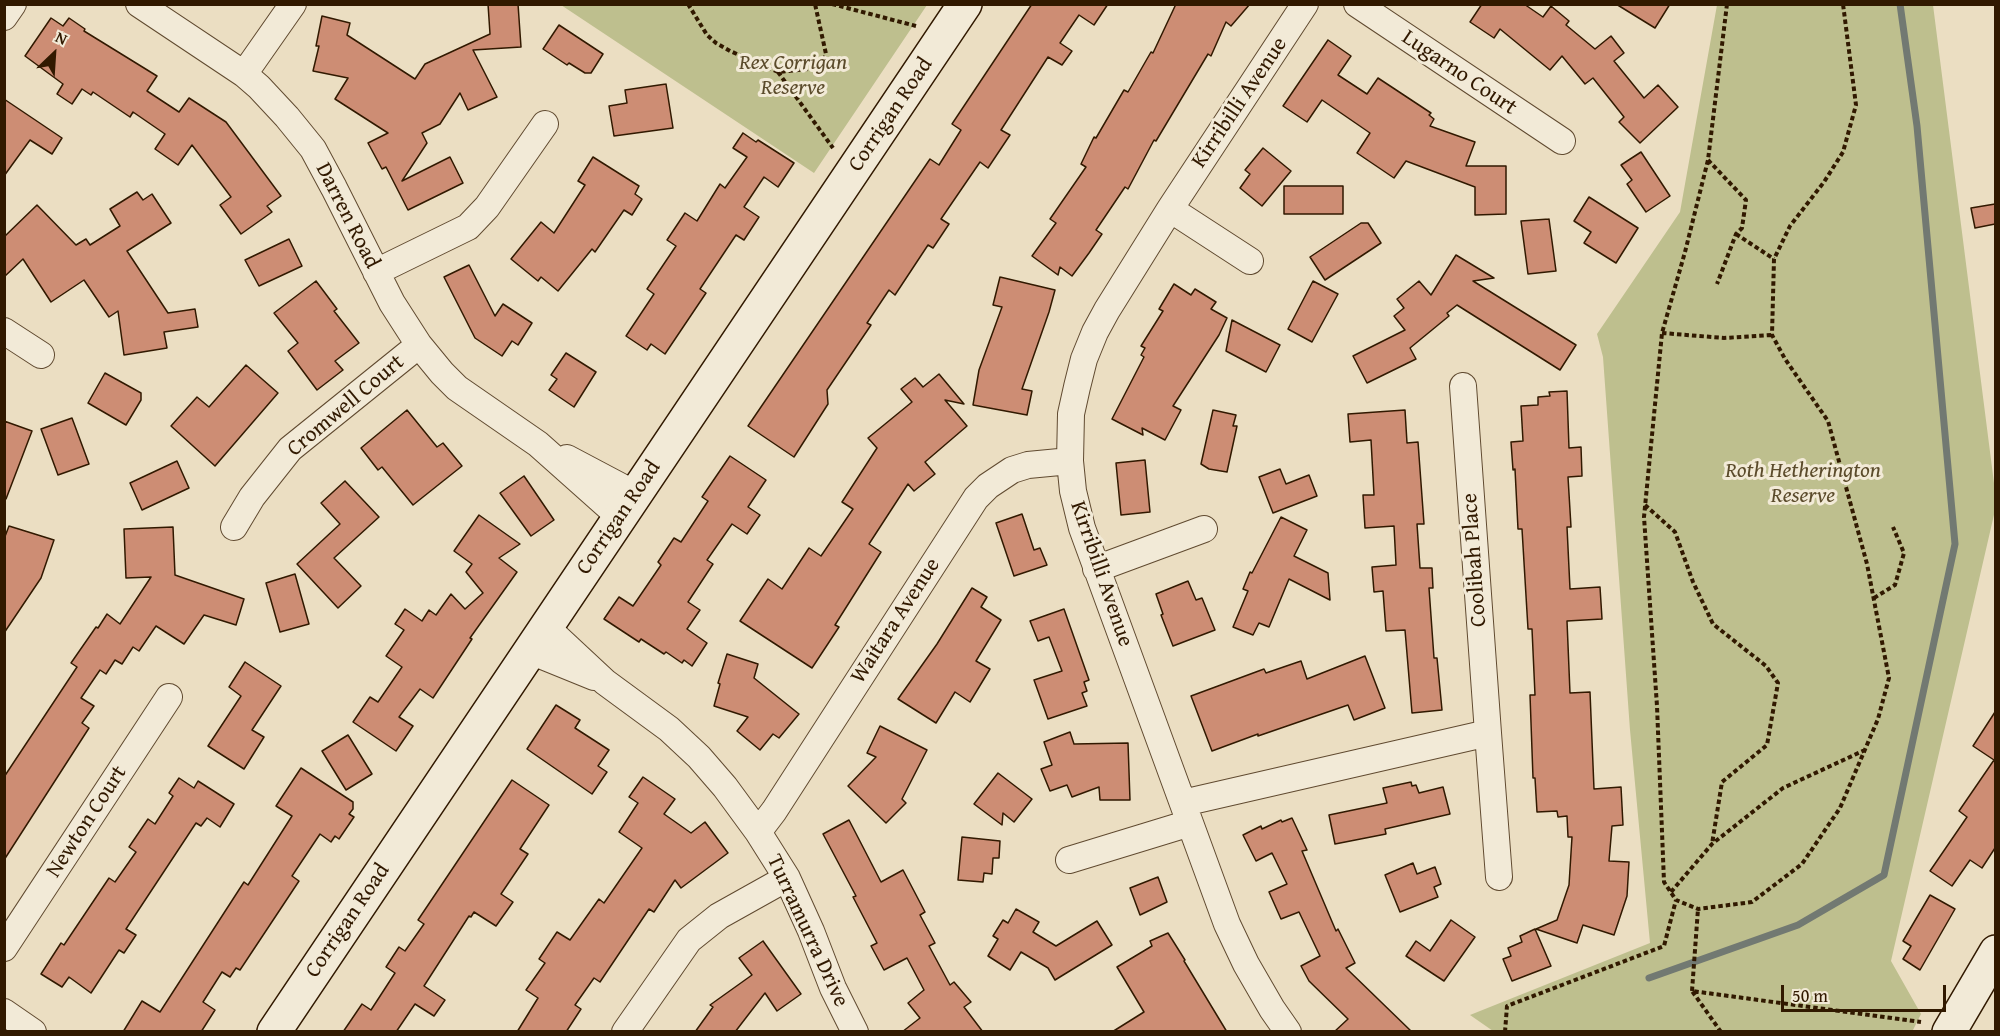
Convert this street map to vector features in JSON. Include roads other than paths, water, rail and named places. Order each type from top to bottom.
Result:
[{"type":"main road","name":"Corrigan Road","points":[[274,1032],[965,4]]},
{"type":"main road","points":[[1935,1027],[1995,952]]},
{"type":"street","points":[[4,17],[13,4]]},
{"type":"street","name":"Darren Road","points":[[139,4],[244,74],[287,117],[313,149],[392,303],[419,345],[457,388],[628,505]]},
{"type":"street","points":[[244,74],[293,4]]},
{"type":"street","name":"Kirribilli Avenue","points":[[1288,1032],[1246,964],[1227,924],[1096,568],[1073,491],[1070,461],[1071,414],[1084,359],[1107,310],[1170,209],[1305,4]]},
{"type":"street","name":"Lugarno Court","points":[[1357,4],[1562,141]]},
{"type":"street","points":[[376,272],[468,227],[487,207],[545,124]]},
{"type":"street","points":[[1170,209],[1250,261]]},
{"type":"street","points":[[4,331],[41,355]]},
{"type":"street","name":"Cromwell Court","points":[[234,527],[252,497],[290,448],[419,345]]},
{"type":"street","name":"Coolibah Place","points":[[1463,386],[1499,877]]},
{"type":"street","name":"Waitara Avenue","points":[[758,832],[774,811],[976,498],[988,486],[1012,470],[1028,465],[1070,461]]},
{"type":"street","points":[[1096,568],[1204,529]]},
{"type":"street","name":"Turramurra Drive","points":[[538,639],[644,709],[699,757],[758,832],[787,878],[833,988],[855,1032]]},
{"type":"street","name":"Newton Court","points":[[4,948],[170,697]]},
{"type":"street","points":[[1069,860],[1187,813],[1488,733]]},
{"type":"street","points":[[625,1032],[689,940],[719,916],[787,878]]},
{"type":"street","points":[[4,1012],[33,1032]]},
{"type":"waterway","points":[[1649,978],[1798,925],[1884,875],[1955,544],[1917,126],[1900,4]]},
{"type":"park label","name":"Rex Corrigan Reserve","points":[[793,76]]},
{"type":"park label","name":"Roth Hetherington Reserve","points":[[1803,484]]}]
